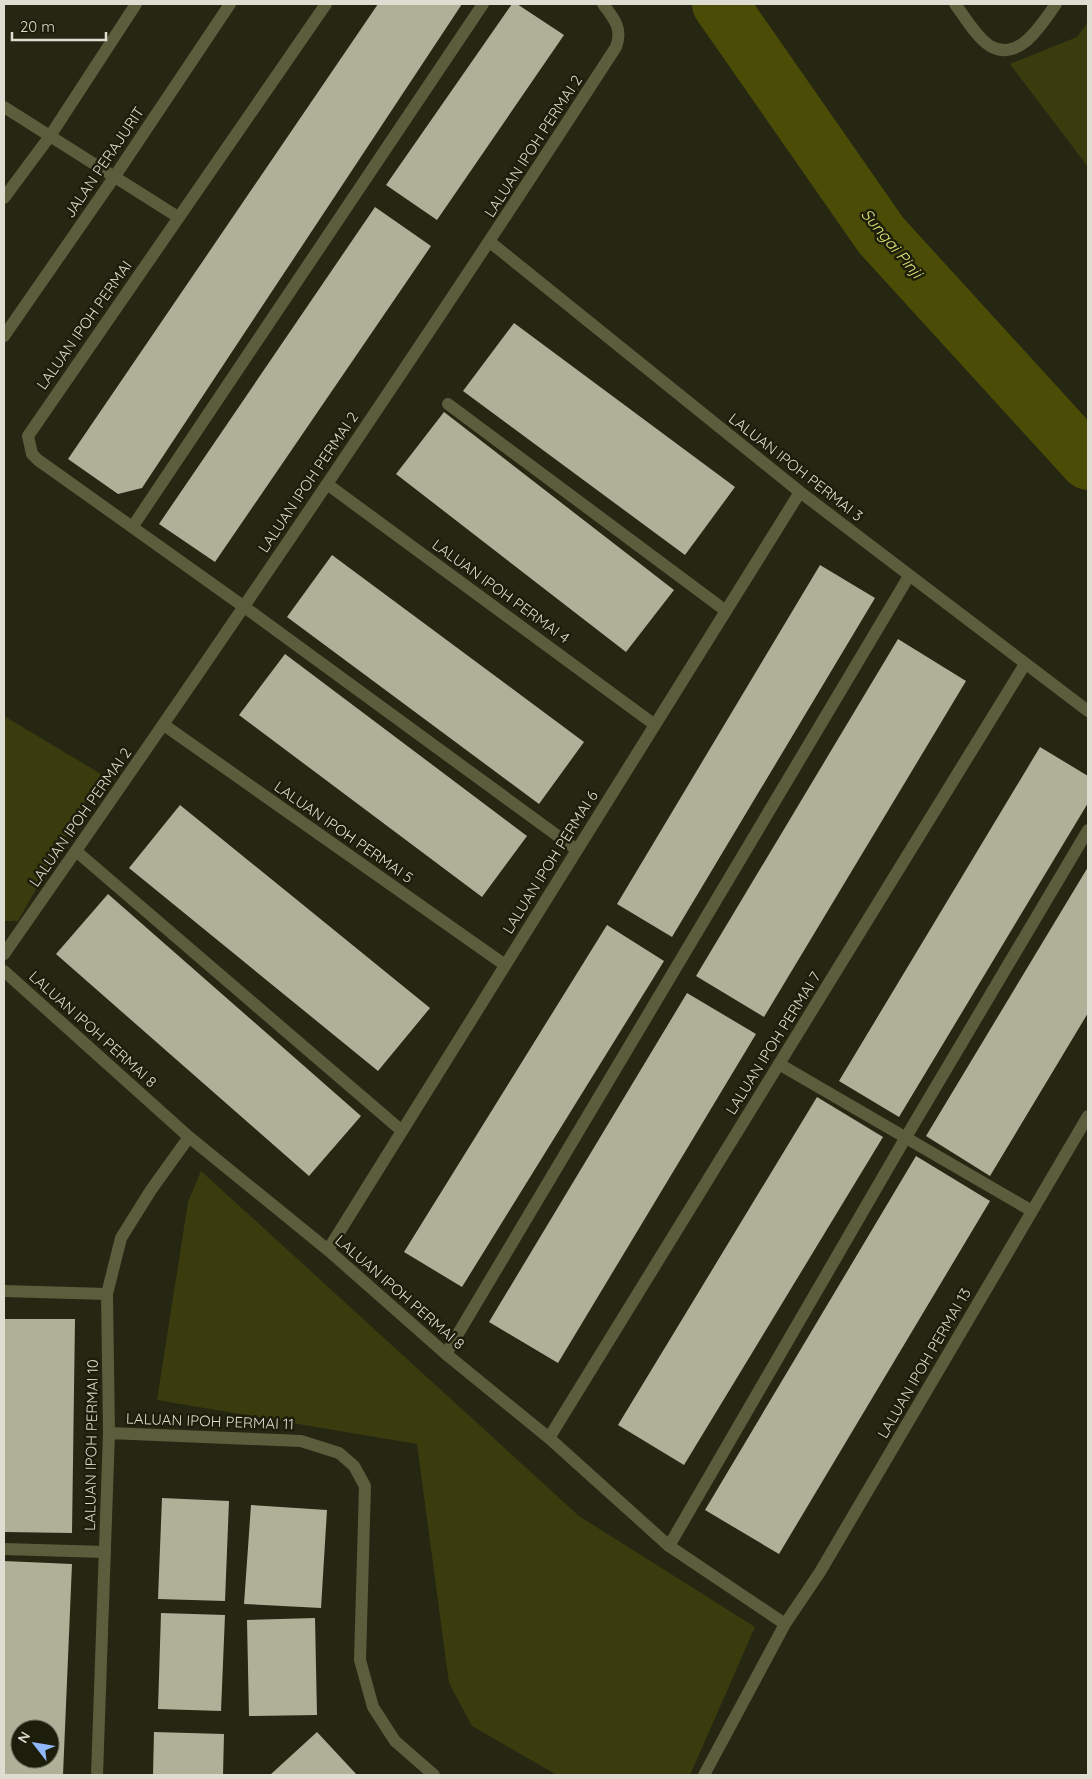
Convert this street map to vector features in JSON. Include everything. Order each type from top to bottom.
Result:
[{"type":"street","points":[[4,198],[50,136],[136,4]]},
{"type":"street","name":"JALAN PERAJURIT","points":[[4,336],[115,176],[230,4]]},
{"type":"street","name":"LALUAN IPOH PERMAI","points":[[326,4],[28,436],[32,454],[577,850]]},
{"type":"street","points":[[133,526],[483,4]]},
{"type":"street","name":"LALUAN IPOH PERMAI 2","points":[[4,954],[164,725],[327,484],[490,242],[616,47],[620,38],[616,21],[603,4]]},
{"type":"street","points":[[955,4],[980,36],[991,46],[1006,50],[1020,46],[1032,36],[1056,4]]},
{"type":"street","points":[[4,107],[178,217]]},
{"type":"street","name":"LALUAN IPOH PERMAI 3","points":[[490,242],[800,492],[1088,711]]},
{"type":"street","points":[[448,404],[726,611]]},
{"type":"street","name":"LALUAN IPOH PERMAI 4","points":[[327,484],[655,725]]},
{"type":"street","name":"LALUAN IPOH PERMAI 6","points":[[328,1250],[800,492]]},
{"type":"street","points":[[446,1354],[909,576]]},
{"type":"street","name":"LALUAN IPOH PERMAI 7","points":[[549,1438],[1025,664]]},
{"type":"street","name":"LALUAN IPOH PERMAI 5","points":[[164,725],[505,965]]},
{"type":"street","points":[[669,1546],[906,1137],[1088,830]]},
{"type":"street","points":[[76,851],[402,1131]]},
{"type":"street","name":"LALUAN IPOH PERMAI 8","points":[[4,971],[189,1137],[328,1250],[446,1354],[549,1438],[669,1546],[786,1624]]},
{"type":"street","points":[[779,1064],[1032,1211]]},
{"type":"street","name":"LALUAN IPOH PERMAI 13","points":[[704,1775],[786,1624],[820,1572],[1088,1116]]},
{"type":"street","name":"LALUAN IPOH PERMAI 10","points":[[97,1775],[110,1433],[107,1294],[120,1238],[189,1137]]},
{"type":"street","points":[[4,1291],[107,1294]]},
{"type":"street","name":"LALUAN IPOH PERMAI 11","points":[[110,1433],[302,1441],[339,1454],[354,1466],[365,1486],[360,1660],[373,1707],[396,1741],[434,1775]]},
{"type":"street","points":[[4,1549],[105,1552]]},
{"type":"shaded area","points":[[1088,22],[1088,167],[1010,64],[1077,37]]},
{"type":"shaded area","points":[[4,716],[101,774],[18,921],[4,921]]},
{"type":"shaded area","points":[[201,1171],[579,1516],[755,1627],[690,1775],[557,1775],[472,1726],[449,1683],[417,1444],[157,1400],[188,1202]]},
{"type":"building","points":[[378,4],[462,4],[142,488],[118,494],[68,459]]},
{"type":"building","points":[[512,4],[517,4],[564,35],[437,220],[386,185]]},
{"type":"building","points":[[375,207],[431,246],[215,562],[159,524]]},
{"type":"building","points":[[514,323],[735,487],[685,555],[463,391]]},
{"type":"building","points":[[444,412],[674,590],[626,652],[396,474]]},
{"type":"building","points":[[332,555],[584,742],[539,804],[287,617]]},
{"type":"building","points":[[820,565],[875,598],[672,937],[617,904]]},
{"type":"building","points":[[898,639],[966,681],[764,1017],[696,976]]},
{"type":"building","points":[[285,654],[527,836],[482,897],[239,715]]},
{"type":"building","points":[[1040,747],[1088,776],[1088,803],[899,1117],[839,1081]]},
{"type":"building","points":[[180,805],[430,1008],[378,1071],[129,868]]},
{"type":"building","points":[[1088,867],[1088,1013],[990,1176],[926,1136]]},
{"type":"building","points":[[108,894],[361,1116],[309,1176],[56,954]]},
{"type":"building","points":[[607,925],[664,961],[462,1287],[404,1252]]},
{"type":"building","points":[[687,993],[756,1034],[558,1363],[489,1322]]},
{"type":"building","points":[[817,1097],[883,1137],[684,1465],[618,1425]]},
{"type":"building","points":[[916,1156],[990,1201],[779,1554],[705,1510]]},
{"type":"building","points":[[4,1319],[75,1319],[72,1533],[4,1532]]},
{"type":"building","points":[[162,1498],[229,1501],[225,1601],[158,1599]]},
{"type":"building","points":[[251,1505],[327,1510],[321,1608],[244,1604]]},
{"type":"building","points":[[4,1561],[72,1564],[63,1775],[4,1775]]},
{"type":"building","points":[[161,1613],[225,1615],[221,1711],[158,1709]]},
{"type":"building","points":[[315,1618],[317,1715],[249,1716],[247,1620]]},
{"type":"building","points":[[154,1732],[224,1734],[223,1775],[153,1775]]},
{"type":"building","points":[[317,1732],[357,1775],[270,1775]]},
{"type":"waterway","name":"Sungai Pinji","points":[[720,4],[881,235],[1088,462]]}]
